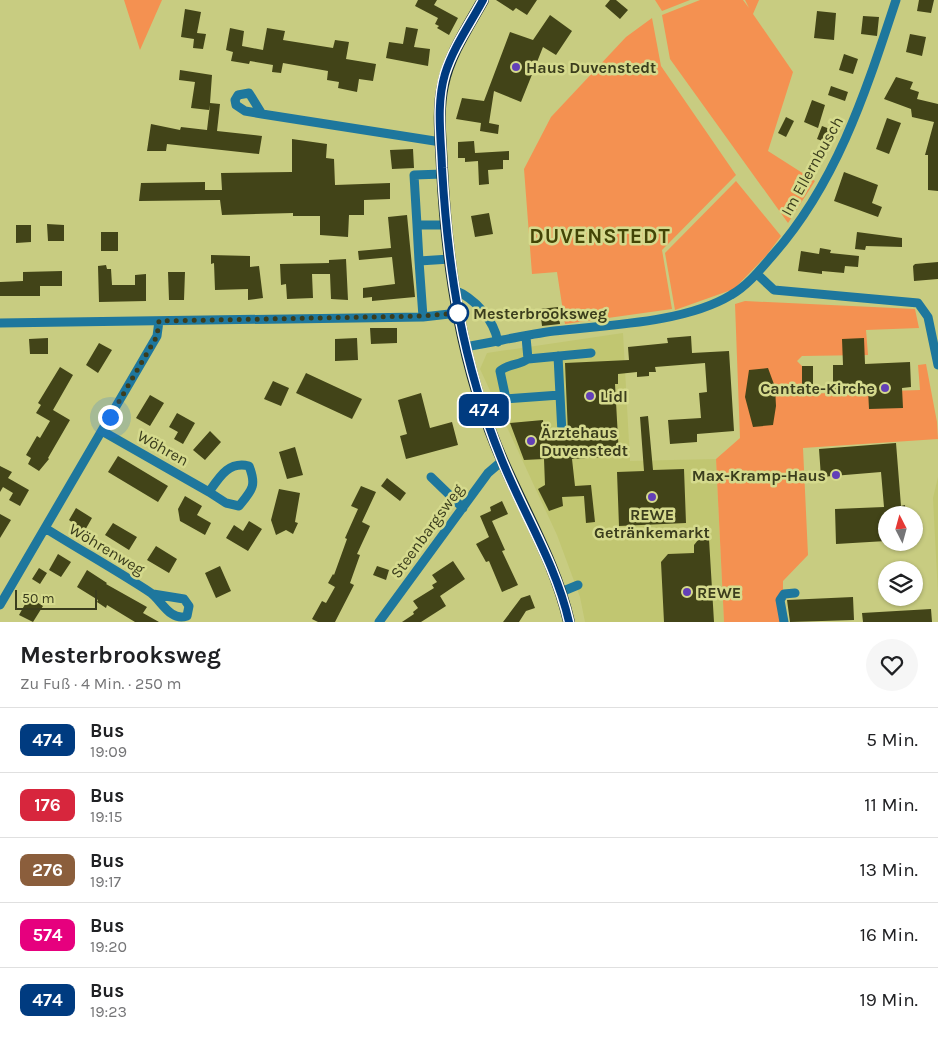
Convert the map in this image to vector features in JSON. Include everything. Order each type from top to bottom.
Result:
[{"type":"main road","points":[[483,0],[445,74],[441,101],[445,225],[454,290],[465,347],[484,410],[502,461],[538,537],[561,592],[569,622]]},
{"type":"street","name":"Im Ellernbusch","points":[[465,347],[526,336],[687,313],[730,295],[756,274],[789,236],[813,202],[854,122],[896,0]]},
{"type":"street","points":[[262,114],[441,142]]},
{"type":"street","points":[[423,316],[414,175],[443,174]]},
{"type":"street","points":[[417,225],[445,225]]},
{"type":"street","points":[[419,261],[450,259]]},
{"type":"street","points":[[756,274],[774,290],[918,303],[928,317],[938,364]]},
{"type":"street","points":[[454,290],[464,294],[474,302],[493,326],[498,342]]},
{"type":"street","points":[[0,323],[423,316],[458,312]]},
{"type":"street","points":[[928,317],[938,318]]},
{"type":"street","points":[[0,604],[157,336],[159,321]]},
{"type":"street","points":[[526,336],[528,359]]},
{"type":"street","points":[[506,400],[500,370],[528,359],[590,353]]},
{"type":"street","points":[[558,356],[562,433]]},
{"type":"street","points":[[484,410],[506,400],[560,395]]},
{"type":"street","name":"Wöhren","points":[[102,431],[226,503],[239,506],[251,491],[255,480],[249,466],[239,464],[229,468],[210,492]]},
{"type":"street","name":"Steenbargsweg","points":[[379,622],[488,473],[502,461]]},
{"type":"street","points":[[431,477],[463,508]]},
{"type":"street","name":"Wöhrenweg","points":[[46,528],[153,594]]},
{"type":"street","points":[[561,592],[578,585]]},
{"type":"street","points":[[784,622],[780,600],[784,594],[795,593]]},
{"type":"shaded area","points":[[124,0],[162,0],[140,50]]},
{"type":"shaded area","points":[[655,0],[690,0],[662,11]]},
{"type":"shaded area","points":[[700,0],[743,0],[749,8],[745,0],[759,0],[753,14],[793,72],[768,151],[815,181],[788,223],[670,59],[662,15]]},
{"type":"shaded area","points":[[652,18],[661,66],[736,175],[662,250],[672,309],[565,324],[557,272],[532,274],[524,169],[551,117],[626,37]]},
{"type":"shaded area","points":[[736,181],[781,236],[766,256],[734,289],[675,310],[665,253]]},
{"type":"shaded area","points":[[745,301],[915,309],[919,328],[866,330],[868,355],[802,356],[797,361],[802,366],[802,394],[920,390],[918,365],[926,364],[937,422],[938,439],[803,448],[808,555],[783,581],[783,622],[724,622],[716,459],[740,438],[735,304]]},
{"type":"shaded area","points":[[623,333],[630,461],[716,459],[724,622],[585,622],[580,597],[557,535],[480,369],[487,353]]},
{"type":"shaded area","points":[[938,477],[938,595],[933,498]]},
{"type":"building","points":[[418,0],[437,0],[434,5],[458,18],[449,35],[437,28],[439,26],[435,24],[438,18],[415,6]]},
{"type":"building","points":[[496,0],[537,0],[527,15],[516,8],[513,11]]},
{"type":"building","points":[[610,0],[616,0],[628,10],[620,19],[605,6]]},
{"type":"building","points":[[919,0],[934,0],[931,13],[917,11]]},
{"type":"building","points":[[185,9],[201,12],[197,33],[206,34],[203,49],[193,48],[194,39],[181,37]]},
{"type":"building","points":[[817,11],[836,13],[834,40],[814,38]]},
{"type":"building","points":[[550,15],[572,31],[556,55],[543,47],[521,102],[494,91],[489,123],[499,125],[498,134],[480,131],[481,123],[456,119],[462,98],[484,101],[510,32],[533,40]]},
{"type":"building","points":[[863,16],[879,17],[877,36],[861,34]]},
{"type":"building","points":[[406,27],[418,29],[414,47],[430,49],[428,66],[386,58],[389,42],[403,44]]},
{"type":"building","points":[[230,28],[244,31],[242,46],[263,50],[267,28],[285,31],[283,40],[333,48],[335,40],[349,42],[346,59],[376,64],[373,81],[359,79],[357,92],[338,88],[339,82],[327,80],[328,71],[283,63],[281,73],[272,72],[273,65],[250,61],[249,64],[231,61],[233,52],[226,50]]},
{"type":"building","points":[[910,34],[926,37],[922,56],[906,52]]},
{"type":"building","points":[[844,54],[858,59],[853,74],[839,70]]},
{"type":"building","points":[[180,70],[212,75],[210,103],[220,104],[217,131],[262,136],[259,154],[167,144],[166,151],[147,151],[151,124],[180,130],[181,127],[207,130],[210,105],[209,110],[191,108],[195,82],[179,80]]},
{"type":"building","points":[[896,77],[913,82],[910,89],[919,92],[917,99],[938,104],[938,191],[928,190],[928,155],[925,155],[934,122],[912,117],[911,109],[884,99]]},
{"type":"building","points":[[831,86],[848,92],[845,101],[828,95]]},
{"type":"building","points":[[812,100],[825,105],[818,128],[804,122]]},
{"type":"building","points":[[786,117],[794,121],[786,137],[778,133]]},
{"type":"building","points":[[887,118],[901,123],[889,154],[876,149]]},
{"type":"building","points":[[822,126],[835,131],[830,144],[817,139]]},
{"type":"building","points":[[292,139],[327,144],[326,158],[334,159],[335,185],[390,183],[390,199],[364,200],[364,215],[349,215],[348,237],[320,235],[320,216],[293,216],[293,213],[222,215],[220,200],[139,201],[141,183],[205,182],[205,190],[222,190],[221,173],[292,172]]},
{"type":"building","points":[[474,141],[475,153],[509,151],[509,160],[503,160],[503,169],[488,170],[489,184],[479,185],[478,161],[465,162],[465,158],[458,158],[458,142]]},
{"type":"building","points":[[413,149],[414,168],[392,169],[390,150]]},
{"type":"building","points":[[844,172],[878,185],[872,203],[882,207],[878,217],[834,201]]},
{"type":"building","points":[[489,213],[493,234],[475,237],[471,216]]},
{"type":"building","points":[[407,215],[415,297],[372,301],[372,297],[363,298],[363,288],[395,284],[392,257],[359,260],[358,251],[391,248],[388,217]]},
{"type":"building","points":[[47,224],[64,225],[64,241],[48,241]]},
{"type":"building","points":[[16,225],[31,225],[31,242],[16,243]]},
{"type":"building","points":[[101,232],[118,232],[118,251],[101,251]]},
{"type":"building","points":[[857,232],[902,238],[902,247],[866,246],[865,250],[855,249]]},
{"type":"building","points":[[820,248],[831,250],[830,253],[859,256],[858,267],[845,266],[844,273],[822,271],[822,274],[798,271],[801,251],[819,254]]},
{"type":"building","points":[[211,255],[250,256],[250,267],[259,266],[263,298],[248,300],[248,289],[215,290],[214,263],[211,264]]},
{"type":"building","points":[[346,259],[348,300],[331,299],[330,274],[312,274],[313,298],[287,299],[286,284],[281,285],[280,264],[329,263],[329,260]]},
{"type":"building","points":[[938,262],[938,279],[914,281],[913,266],[915,264]]},
{"type":"building","points":[[106,265],[107,269],[111,269],[112,285],[135,285],[135,275],[146,274],[146,301],[99,302],[98,266]]},
{"type":"building","points":[[62,271],[62,286],[40,286],[40,296],[0,296],[0,282],[23,281],[23,272]]},
{"type":"building","points":[[168,272],[185,272],[184,300],[169,300]]},
{"type":"building","points":[[558,307],[560,324],[542,326],[540,309]]},
{"type":"building","points":[[370,328],[397,328],[397,343],[371,344]]},
{"type":"building","points":[[691,336],[692,353],[729,351],[734,431],[697,434],[697,442],[670,444],[668,420],[701,418],[699,393],[707,392],[705,363],[655,367],[656,372],[649,372],[649,376],[637,377],[637,372],[618,374],[618,384],[615,384],[619,456],[572,459],[575,486],[591,485],[595,522],[586,523],[584,496],[562,497],[563,506],[549,511],[538,489],[545,485],[544,459],[524,460],[510,423],[543,420],[544,438],[565,438],[568,433],[565,363],[629,360],[628,347],[668,343],[667,338]]},
{"type":"building","points":[[48,338],[48,354],[30,354],[29,339]]},
{"type":"building","points":[[357,338],[358,360],[335,361],[335,339]]},
{"type":"building","points":[[864,338],[865,364],[910,362],[911,387],[902,388],[903,408],[869,409],[868,389],[833,390],[833,365],[843,365],[842,339]]},
{"type":"building","points":[[99,343],[112,350],[98,373],[86,365]]},
{"type":"building","points":[[802,366],[813,366],[813,391],[802,391]]},
{"type":"building","points":[[60,367],[73,375],[53,410],[70,420],[49,459],[39,471],[28,464],[31,458],[26,455],[37,436],[40,438],[50,421],[36,413],[41,405],[38,403]]},
{"type":"building","points":[[768,368],[775,387],[776,406],[773,425],[753,427],[745,397],[749,370]]},
{"type":"building","points":[[306,373],[362,399],[352,419],[296,393]]},
{"type":"building","points":[[273,381],[289,388],[281,406],[264,399]]},
{"type":"building","points":[[421,393],[430,428],[452,422],[458,445],[406,459],[400,436],[407,434],[398,400]]},
{"type":"building","points":[[150,395],[164,403],[150,426],[136,418]]},
{"type":"building","points":[[177,413],[195,423],[183,444],[174,439],[178,432],[169,427]]},
{"type":"building","name":"REWE Getränkemarkt","points":[[648,416],[653,470],[684,469],[686,523],[619,526],[617,472],[644,471],[640,417]]},
{"type":"building","points":[[210,431],[221,442],[205,460],[193,450]]},
{"type":"building","name":"Max-Kramp-Haus","points":[[896,443],[901,506],[884,506],[881,472],[821,477],[819,449]]},
{"type":"building","points":[[295,447],[303,475],[287,479],[279,452]]},
{"type":"building","points":[[118,456],[168,486],[158,502],[108,472]]},
{"type":"building","points":[[0,466],[12,472],[8,478],[29,490],[20,506],[9,500],[13,493],[3,487],[0,492]]},
{"type":"building","points":[[387,478],[406,493],[400,501],[381,486]]},
{"type":"building","points":[[361,486],[376,492],[362,522],[370,526],[357,554],[360,555],[350,583],[354,585],[335,622],[318,622],[312,619],[322,601],[326,603],[335,587],[328,583],[334,575],[347,539],[345,538],[358,509],[351,506]]},
{"type":"building","points":[[279,489],[300,493],[295,522],[298,523],[293,534],[286,530],[276,535],[271,520]]},
{"type":"building","points":[[185,496],[202,506],[197,515],[211,523],[205,535],[180,521],[178,509]]},
{"type":"building","points":[[502,501],[508,514],[492,521],[505,550],[502,551],[518,585],[502,592],[489,561],[486,562],[476,544],[489,537],[480,516],[491,511],[490,507]]},
{"type":"building","name":"Max-Kramp-Haus","points":[[878,507],[878,541],[836,544],[835,509]]},
{"type":"building","points":[[76,508],[92,518],[84,532],[72,525],[73,523],[69,520]]},
{"type":"building","points":[[0,514],[11,520],[0,538]]},
{"type":"building","points":[[249,521],[262,529],[248,551],[226,538],[234,525],[243,531]]},
{"type":"building","points":[[113,523],[137,537],[129,550],[105,535]]},
{"type":"building","name":"REWE","points":[[709,539],[714,622],[664,622],[661,562],[668,554],[694,553],[694,545],[698,540]]},
{"type":"building","points":[[156,546],[177,559],[169,573],[147,560]]},
{"type":"building","points":[[58,554],[71,562],[61,577],[49,570]]},
{"type":"building","points":[[453,561],[465,579],[440,596],[446,606],[421,622],[402,622],[414,614],[413,612],[418,608],[413,601],[434,588],[432,585],[437,582],[432,575]]},
{"type":"building","points":[[220,566],[231,591],[216,598],[205,573]]},
{"type":"building","points":[[377,566],[389,570],[386,580],[373,575]]},
{"type":"building","points":[[39,568],[47,573],[40,584],[32,579]]},
{"type":"building","points":[[87,570],[106,584],[147,607],[143,613],[159,622],[135,622],[107,605],[106,608],[97,602],[98,600],[77,587]]},
{"type":"building","points":[[530,595],[535,608],[526,611],[519,622],[503,622],[521,598]]},
{"type":"building","points":[[29,597],[43,606],[33,622],[19,615]]},
{"type":"building","points":[[853,597],[854,620],[790,622],[787,600]]},
{"type":"building","points":[[931,609],[932,622],[863,622],[862,613]]},
{"type":"bus line","name":"474","points":[[483,0],[450,61],[442,87],[440,114],[445,225],[454,290],[474,382],[502,461],[556,579],[565,603],[569,622]]},
{"type":"place","name":"Haus Duvenstedt","points":[[516,67]]},
{"type":"place","name":"Mesterbrooksweg","points":[[458,313]]},
{"type":"place","name":"Cantate-Kirche","points":[[885,388]]},
{"type":"place","name":"Lidl","points":[[590,396]]},
{"type":"place","name":"Ärztehaus Duvenstedt","points":[[531,441]]},
{"type":"place","name":"Max-Kramp-Haus","points":[[836,475]]},
{"type":"place","name":"REWE Getränkemarkt","points":[[652,497]]},
{"type":"place","name":"REWE","points":[[687,592]]},
{"type":"district","name":"DUVENSTEDT","points":[[600,236]]},
{"type":"route","points":[[110,417],[157,336],[159,321],[281,320],[423,316],[458,313]]}]
